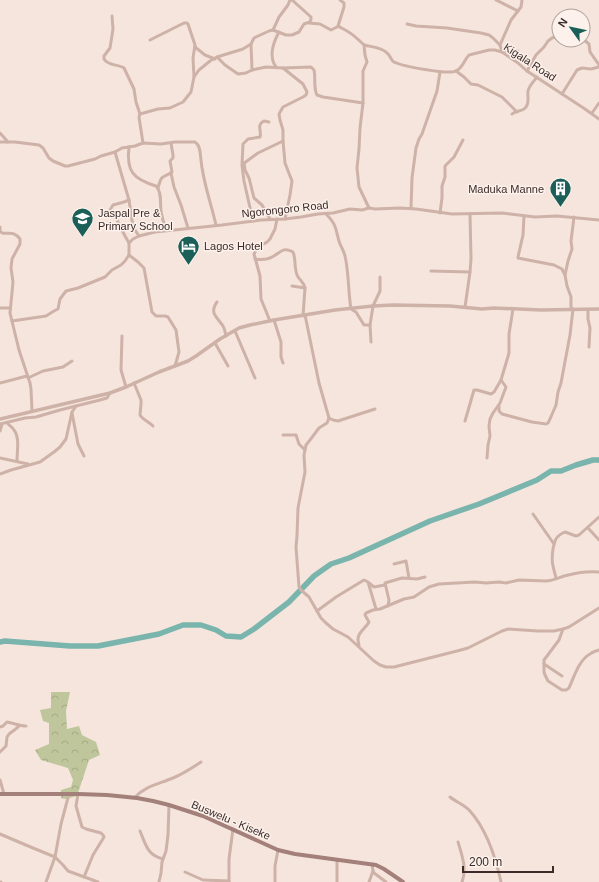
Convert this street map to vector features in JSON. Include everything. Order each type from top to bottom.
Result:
[{"type":"main road","name":"Buswelu - Kiseke","points":[[2,794],[107,795],[153,801],[203,816],[278,850],[295,854],[372,864],[384,869],[403,882]]},
{"type":"street","points":[[273,30],[279,17],[291,0],[311,17],[311,21],[309,23]]},
{"type":"street","points":[[339,26],[344,5],[340,0]]},
{"type":"street","points":[[496,0],[518,11]]},
{"type":"street","points":[[500,45],[511,20],[522,7],[522,0]]},
{"type":"street","points":[[112,16],[113,29],[110,48],[104,56],[104,59],[108,64],[122,66],[124,68],[134,90],[140,114],[143,143]]},
{"type":"street","points":[[140,114],[158,109],[170,108],[183,102],[191,92],[194,77],[193,58],[195,41],[188,24],[185,23],[150,40]]},
{"type":"street","points":[[252,70],[251,44],[254,38],[273,30],[294,35],[299,32],[304,24],[309,23],[320,24],[331,30],[339,26]]},
{"type":"street","points":[[407,24],[481,33],[489,35],[493,38],[500,45],[502,51],[518,51]]},
{"type":"street","points":[[339,26],[353,35],[364,45],[384,50],[396,63],[440,72],[456,71],[464,76],[471,84],[478,85],[502,97],[517,112]]},
{"type":"street","points":[[276,67],[272,60],[272,51],[274,40],[279,32]]},
{"type":"street","points":[[527,71],[536,55],[551,39]]},
{"type":"street","points":[[194,77],[203,66],[216,58],[243,49],[251,44]]},
{"type":"street","points":[[364,45],[367,62],[363,71],[363,103],[357,168],[359,187],[369,208]]},
{"type":"street","points":[[195,47],[205,55],[216,58],[238,74],[266,67],[312,68],[315,75],[315,91],[317,95]]},
{"type":"street","points":[[562,94],[577,70],[582,68],[591,69],[599,66],[590,52],[590,48]]},
{"type":"street","name":"Kigala Road","points":[[456,71],[464,64],[467,56],[469,55],[489,50],[502,51],[527,71],[599,119]]},
{"type":"street","points":[[283,68],[303,84],[307,90],[307,93]]},
{"type":"street","points":[[411,208],[412,178],[416,148],[437,91],[440,72]]},
{"type":"street","points":[[512,114],[525,109],[528,102],[528,90],[537,77]]},
{"type":"street","points":[[307,93],[363,103]]},
{"type":"street","points":[[285,219],[292,184],[285,163],[283,130],[279,117],[283,107],[304,97],[307,93]]},
{"type":"street","points":[[592,114],[599,103]]},
{"type":"street","points":[[253,221],[244,182],[244,142],[249,138],[260,137],[261,123],[264,121],[269,122]]},
{"type":"street","points":[[0,133],[8,142]]},
{"type":"street","points":[[440,213],[445,166],[454,157],[463,140]]},
{"type":"street","points":[[243,164],[283,141]]},
{"type":"street","points":[[0,142],[39,145],[43,148],[50,160],[65,166],[95,160],[101,156],[115,152],[122,148],[143,143],[162,144],[195,142],[198,144],[200,149],[206,189],[216,225]]},
{"type":"street","points":[[171,143],[173,156],[170,161],[171,173],[174,187],[182,205],[188,228]]},
{"type":"street","points":[[129,147],[128,159],[133,174],[148,184],[154,185],[158,188]]},
{"type":"street","points":[[115,152],[129,200],[133,227],[139,236]]},
{"type":"street","points":[[243,164],[249,178],[254,198],[262,205],[270,219]]},
{"type":"street","points":[[166,230],[162,219],[158,188],[162,177],[171,173]]},
{"type":"street","points":[[12,321],[46,316],[58,309],[60,299],[66,291],[104,278],[115,268],[124,263],[129,254],[129,244],[117,220],[110,210],[113,205],[129,200]]},
{"type":"street","name":"Ngorongoro Road","points":[[129,244],[133,239],[139,236],[166,230],[270,219],[285,219],[326,214],[346,209],[362,210],[369,208],[411,208],[440,213],[502,213],[535,217],[557,216],[599,220]]},
{"type":"street","points":[[326,214],[335,225],[340,244],[345,254],[349,276],[349,297],[351,309],[356,312],[364,325],[370,325]]},
{"type":"street","points":[[465,307],[470,272],[470,214]]},
{"type":"street","points":[[499,406],[499,411],[502,414],[532,422],[548,423],[556,405],[570,335],[572,309],[565,275],[562,270],[554,265],[518,258],[524,229],[524,216]]},
{"type":"street","points":[[565,275],[572,249],[570,241],[574,217]]},
{"type":"street","points":[[277,219],[275,229],[270,239],[260,246],[254,254],[261,282],[261,299],[272,320],[280,342],[283,363]]},
{"type":"street","points":[[0,227],[1,234],[13,233],[20,239],[20,244],[12,259],[11,268],[13,282],[10,308],[19,350],[31,389],[32,411]]},
{"type":"street","points":[[255,258],[260,260],[268,259],[280,251],[286,250],[293,252],[297,275],[304,284],[305,288],[304,316],[319,383],[329,418],[327,423],[319,428],[306,445],[304,458],[305,472],[297,522],[296,547],[301,590],[309,597],[326,623],[333,629],[348,637],[380,665],[394,667],[468,648],[508,628],[538,631],[554,631],[563,629],[569,627],[599,608]]},
{"type":"street","points":[[129,254],[144,268],[152,312],[156,316],[168,317],[176,330],[178,352],[175,366]]},
{"type":"street","points":[[431,271],[470,272]]},
{"type":"street","points":[[371,342],[370,325],[373,306],[380,291],[380,277]]},
{"type":"street","points":[[292,286],[305,288]]},
{"type":"street","points":[[217,302],[214,307],[214,314],[224,327],[226,336]]},
{"type":"street","points":[[0,419],[110,393],[188,361],[235,331],[250,325],[272,320],[335,310],[393,305],[450,306],[482,309],[599,309]]},
{"type":"street","points":[[0,308],[10,308]]},
{"type":"street","points":[[465,421],[474,390],[491,394],[494,392],[501,380],[509,353],[509,339],[513,309]]},
{"type":"street","points":[[588,310],[590,328],[589,347]]},
{"type":"street","points":[[235,331],[256,378]]},
{"type":"street","points":[[122,336],[121,370],[126,387]]},
{"type":"street","points":[[215,343],[228,366]]},
{"type":"street","points":[[0,383],[63,367],[72,361]]},
{"type":"street","points":[[487,458],[490,436],[490,419],[499,406],[506,387],[501,380]]},
{"type":"street","points":[[134,383],[141,400],[140,415],[144,420],[153,426]]},
{"type":"street","points":[[0,431],[1,424],[25,418],[36,418],[70,407],[102,400],[107,398],[110,393]]},
{"type":"street","points":[[0,474],[40,462],[54,452],[64,443],[66,439],[72,412],[76,406]]},
{"type":"street","points":[[70,407],[78,444],[84,456]]},
{"type":"street","points":[[329,418],[338,420],[375,409]]},
{"type":"street","points":[[7,423],[13,428],[16,435],[17,461]]},
{"type":"street","points":[[283,435],[296,435],[299,444],[305,450]]},
{"type":"street","points":[[0,458],[30,465]]},
{"type":"street","points":[[533,514],[554,544]]},
{"type":"street","points":[[556,578],[552,561],[554,540],[564,532],[577,536],[599,517]]},
{"type":"street","points":[[588,528],[599,540]]},
{"type":"street","points":[[394,564],[406,561],[410,578]]},
{"type":"street","points":[[359,646],[358,638],[360,633],[369,622],[365,614],[404,599],[414,597],[429,587],[438,584],[475,582],[486,584],[499,582],[506,583],[519,580],[550,581],[556,578],[587,572],[599,572]]},
{"type":"street","points":[[317,611],[336,597],[364,580],[374,587],[385,585],[388,582],[402,578],[417,579],[425,577]]},
{"type":"street","points":[[368,582],[376,609]]},
{"type":"street","points":[[385,585],[389,600],[388,606]]},
{"type":"street","points":[[563,629],[559,640],[544,660],[546,678],[562,690],[564,691],[569,688],[578,668],[588,655],[599,650]]},
{"type":"street","points":[[544,664],[562,676]]},
{"type":"street","points":[[0,727],[7,722],[19,726],[26,726]]},
{"type":"street","points":[[0,752],[6,746],[7,736],[19,726]]},
{"type":"street","points":[[134,798],[138,793],[147,787],[166,782],[201,762]]},
{"type":"street","points":[[0,780],[2,794]]},
{"type":"street","points":[[46,882],[55,857],[61,824],[69,794]]},
{"type":"street","points":[[78,794],[76,806],[82,827],[101,833],[104,837],[93,855],[84,877]]},
{"type":"street","points":[[450,796],[470,810],[484,833],[501,882]]},
{"type":"street","points":[[159,882],[162,873],[162,864],[168,836],[169,805]]},
{"type":"street","points":[[186,872],[203,880],[229,882],[229,859],[233,829]]},
{"type":"street","points":[[140,831],[152,855],[163,859]]},
{"type":"street","points":[[0,834],[55,857],[68,871],[98,882]]},
{"type":"street","points":[[458,842],[464,868],[462,882]]},
{"type":"street","points":[[275,882],[275,866],[278,850]]},
{"type":"street","points":[[337,860],[338,882]]},
{"type":"street","points":[[369,882],[373,871],[372,864]]},
{"type":"street","points":[[373,871],[386,882]]},
{"type":"green space","points":[[51,692],[70,692],[66,711],[67,729],[79,726],[82,735],[96,742],[100,755],[89,760],[77,796],[65,799],[61,798],[61,790],[71,787],[73,780],[68,768],[41,760],[35,750],[49,744],[49,723],[43,721],[40,710],[51,708]]},
{"type":"waterway","points":[[0,642],[5,641],[70,646],[98,646],[159,634],[183,625],[201,625],[216,630],[226,636],[241,637],[289,602],[314,576],[331,564],[349,558],[430,521],[479,504],[537,480],[551,471],[561,471],[593,460],[599,460]]},
{"type":"place","name":"Maduka Manne","points":[[560,208]]},
{"type":"place","name":"Jaspal Pre & Primary School","points":[[82,238]]},
{"type":"place","name":"Lagos Hotel","points":[[189,266]]}]
